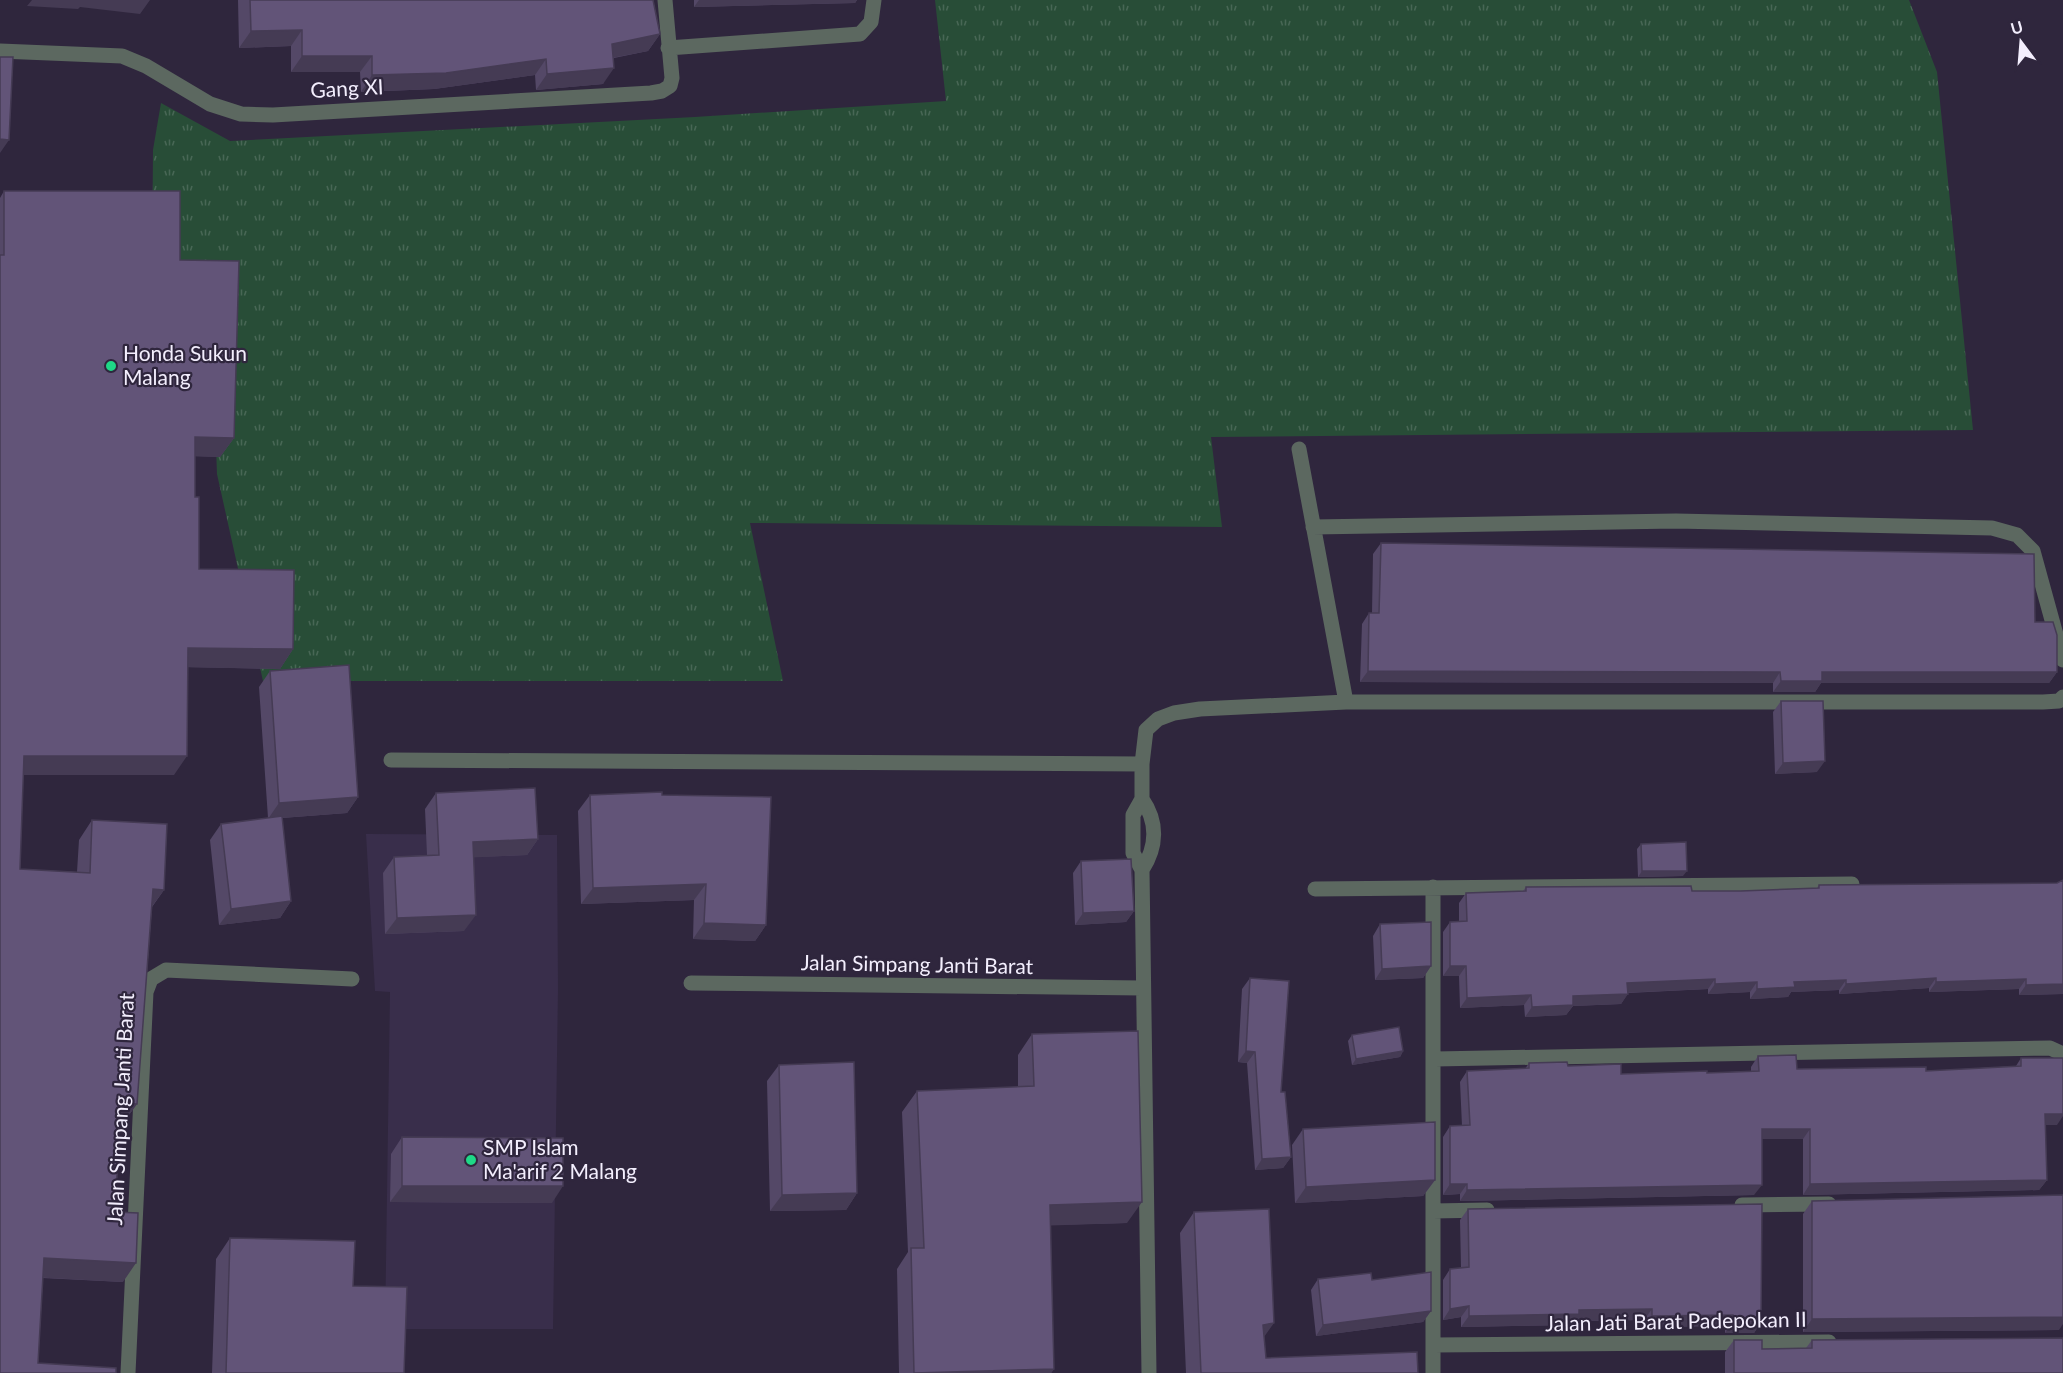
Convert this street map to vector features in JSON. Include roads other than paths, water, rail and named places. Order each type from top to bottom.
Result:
[{"type":"street","name":"Gang XI","points":[[0,51],[122,56],[146,66],[210,104],[241,114],[273,115],[662,91],[670,86],[672,78],[665,0]]},
{"type":"street","points":[[668,48],[860,34],[874,15],[874,0]]},
{"type":"street","points":[[1299,449],[1346,702]]},
{"type":"street","points":[[1313,527],[1676,521],[1992,528],[2018,535],[2033,551],[2063,660]]},
{"type":"street","points":[[1149,1373],[1142,870],[1133,853],[1132,815],[1142,799],[1142,764],[1146,730],[1158,718],[1200,709],[1346,702],[2043,702],[2059,701],[2063,698]]},
{"type":"street","points":[[391,760],[1142,764]]},
{"type":"street","points":[[1315,889],[1872,884]]},
{"type":"street","points":[[1432,887],[1435,1059],[1433,1373]]},
{"type":"street","name":"Jalan Simpang Janti Barat","points":[[128,1373],[146,992],[151,979],[166,970],[352,979]]},
{"type":"street","name":"Jalan Simpang Janti Barat","points":[[691,983],[1142,988]]},
{"type":"street","points":[[1435,1059],[2050,1048],[2059,1050],[2063,1054]]},
{"type":"street","points":[[1728,1206],[1846,1204]]},
{"type":"street","points":[[1433,1211],[1504,1210]]},
{"type":"street","name":"Jalan Jati Barat Padepokan II","points":[[1433,1345],[1849,1341]]},
{"type":"place","name":"Honda Sukun Malang","points":[[111,366]]},
{"type":"place","name":"SMP Islam Ma'arif 2 Malang","points":[[471,1160]]}]
